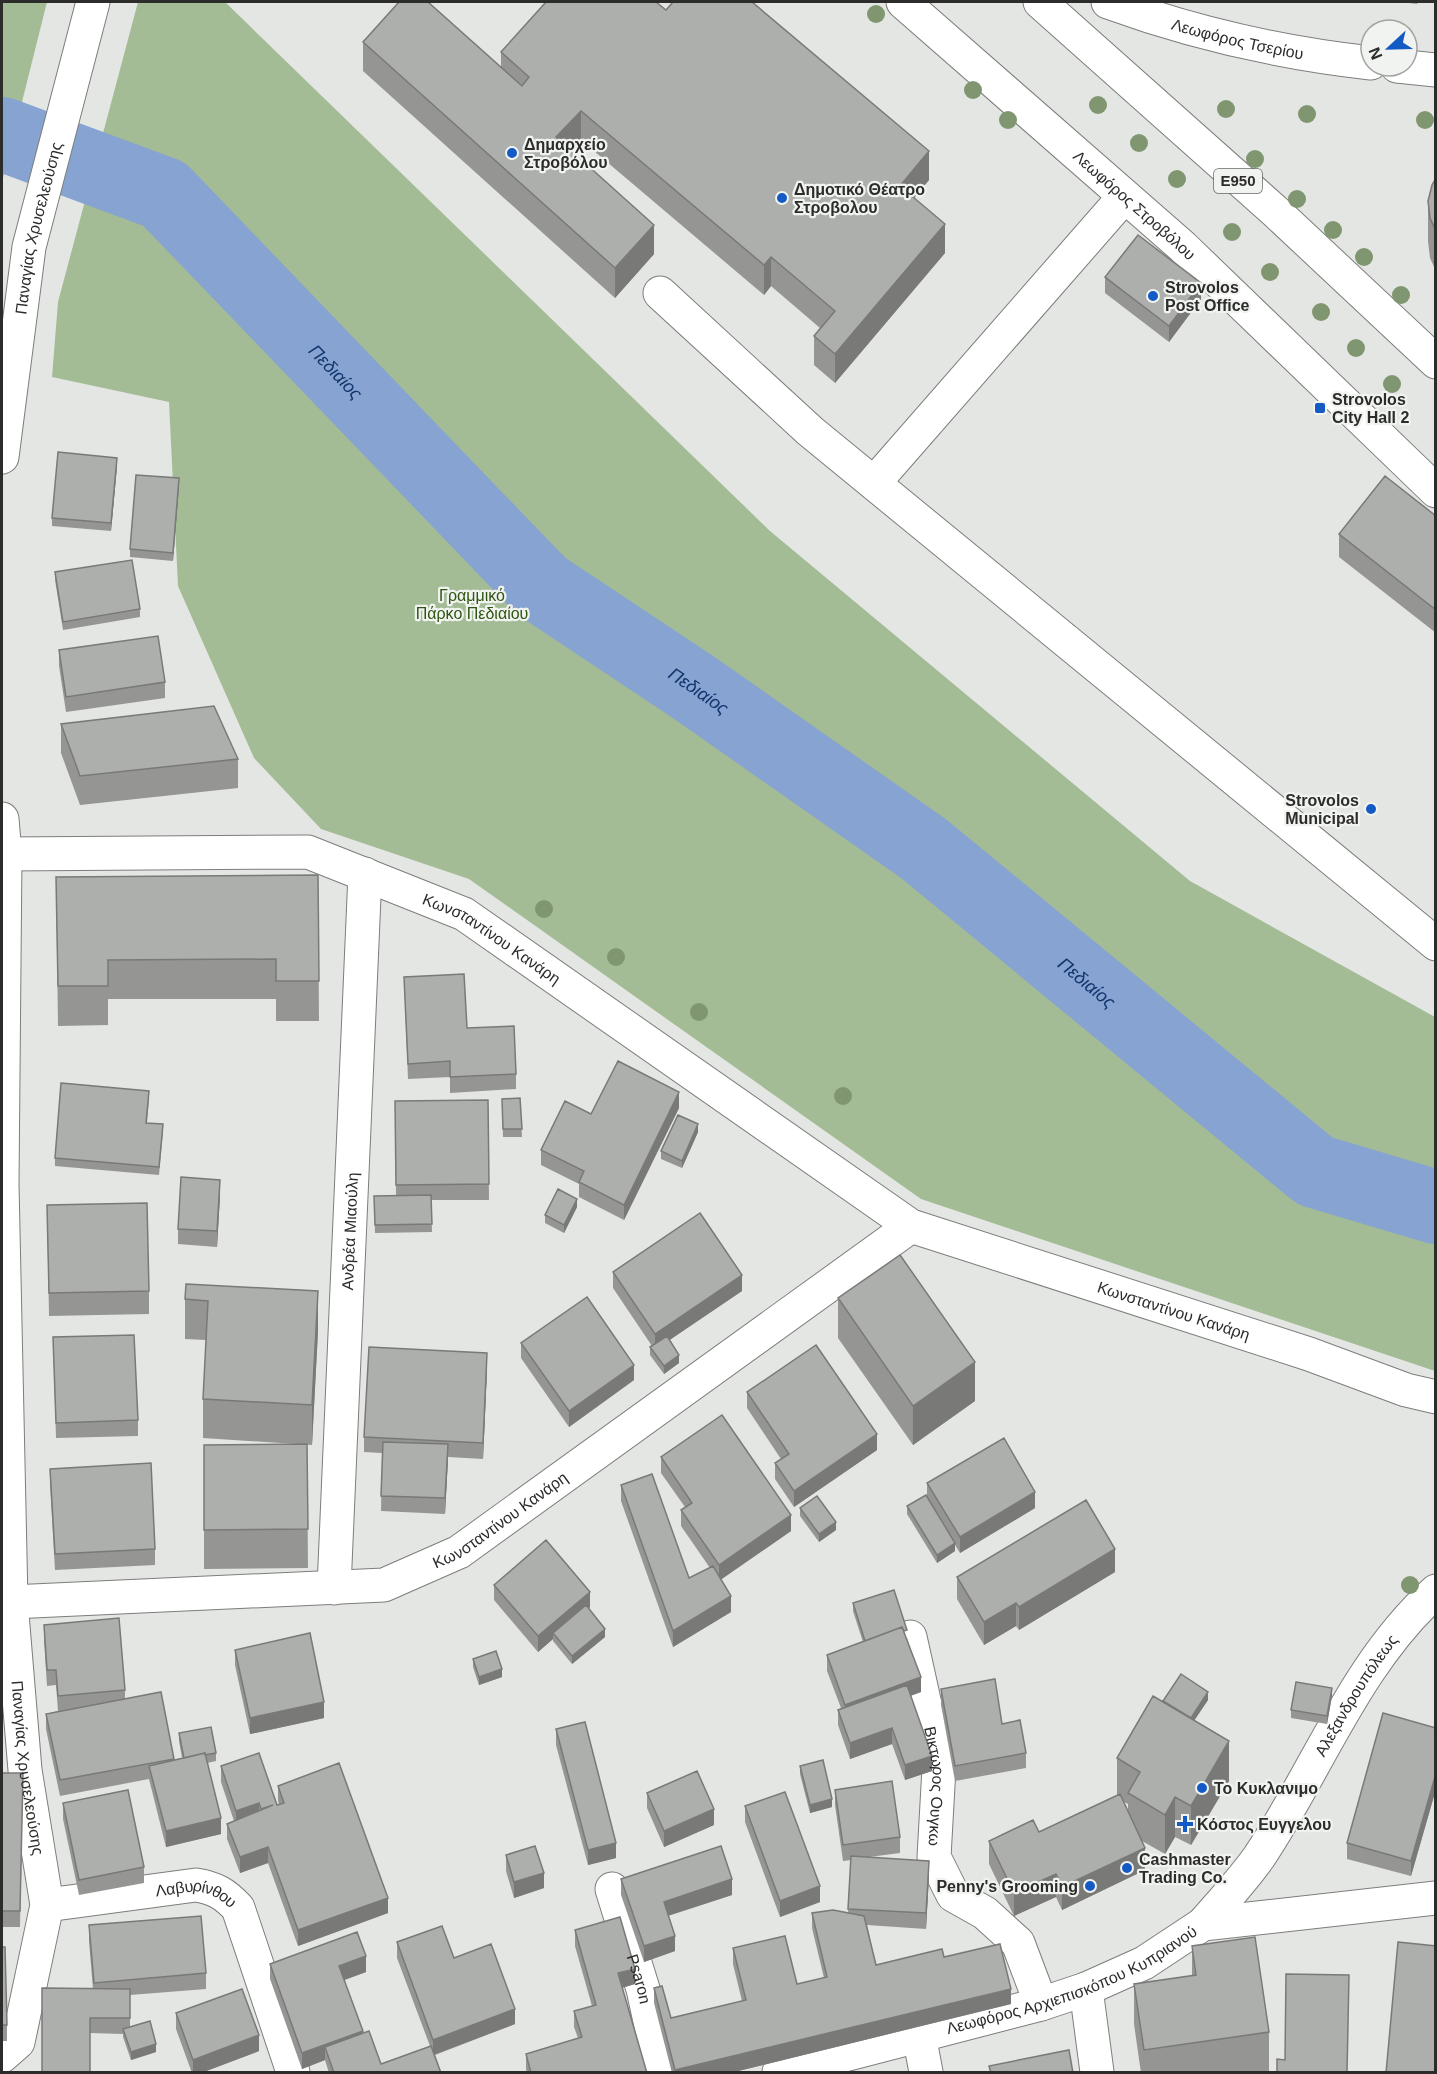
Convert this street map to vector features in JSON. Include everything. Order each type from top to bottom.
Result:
[{"type":"street","name":"Παναγίας Χρυσελεούσης","points":[[2,457],[30,247],[93,2]]},
{"type":"street","name":"Λεωφόρος Στροβόλου","points":[[903,2],[1183,247],[1436,491]]},
{"type":"street","name":"E950","points":[[1040,2],[1277,213],[1436,362]]},
{"type":"street","name":"Λεωφόρος Τσερίου","points":[[1108,2],[1178,26],[1259,45],[1359,61]]},
{"type":"street","points":[[1419,68],[1436,70]]},
{"type":"street","points":[[874,483],[1124,197]]},
{"type":"street","points":[[660,294],[810,431],[1436,944]]},
{"type":"street","name":"Παναγίας Χρυσελεούσης","points":[[2,819],[5,854],[2,1184],[14,1771],[47,1905],[18,2042],[2,2056]]},
{"type":"street","name":"Κωνσταντίνου Κανάρη","points":[[5,854],[308,852],[464,914],[911,1226],[1436,1397]]},
{"type":"street","name":"Ανδρέα Μιαούλη","points":[[334,1588],[365,874]]},
{"type":"street","name":"Κωνσταντίνου Κανάρη","points":[[11,1602],[384,1585],[459,1552],[911,1226]]},
{"type":"street","name":"Αλεξανδρουπόλεως","points":[[1203,1924],[1259,1857],[1345,1707],[1378,1659],[1423,1603],[1436,1591]]},
{"type":"street","name":"Βικτωρος Ουγκω","points":[[910,1636],[939,1768],[934,1857],[953,1895],[986,1913],[1018,1943],[1041,2004]]},
{"type":"street","name":"Λαβυρίνθου","points":[[47,1905],[196,1885],[212,1888],[226,1896],[238,1908],[293,2073]]},
{"type":"street","name":"Psaron","points":[[612,1889],[643,1989],[661,2073]]},
{"type":"street","name":"Λεωφόρος Αρχιεπισκόπου Κυπριανού","points":[[779,2073],[1041,2004],[1086,1989],[1144,1963],[1203,1924],[1436,1898]]},
{"type":"street","points":[[1086,1989],[1097,2073]]},
{"type":"street","points":[[919,2035],[926,2073]]},
{"type":"green space","points":[[2,2],[47,2],[2,182]]},
{"type":"green space","name":"Γραμμικό Πάρκο Πεδιαίου","points":[[138,2],[225,2],[770,531],[1190,881],[1435,1017],[1435,1371],[921,1199],[469,879],[321,829],[254,758],[178,586],[169,402],[52,377],[58,302]]},
{"type":"building","points":[[399,2],[428,2],[522,86],[529,77],[501,52],[546,2],[656,2],[666,10],[673,2],[752,2],[929,151],[900,186],[945,224],[835,354],[814,336],[835,311],[771,257],[764,265],[581,111],[556,137],[654,225],[615,268],[363,42]]},
{"type":"building","points":[[1436,178],[1436,231],[1430,218],[1428,201]]},
{"type":"building","name":"Strovolos Post Office","points":[[1138,235],[1201,283],[1169,326],[1105,277]]},
{"type":"building","points":[[58,452],[117,458],[111,523],[52,518]]},
{"type":"building","points":[[136,475],[179,478],[173,553],[130,549]]},
{"type":"building","points":[[1385,476],[1436,516],[1436,610],[1339,534]]},
{"type":"building","points":[[132,560],[140,609],[63,622],[55,572]]},
{"type":"building","points":[[158,636],[165,682],[66,697],[59,650]]},
{"type":"building","points":[[214,706],[238,759],[80,776],[61,724]]},
{"type":"building","points":[[318,875],[319,981],[276,981],[276,959],[108,960],[108,986],[58,986],[56,877]]},
{"type":"building","points":[[464,974],[467,1028],[514,1026],[516,1074],[450,1077],[450,1061],[408,1064],[404,977]]},
{"type":"building","points":[[618,1061],[679,1092],[624,1205],[579,1182],[584,1171],[541,1150],[565,1101],[591,1114]]},
{"type":"building","points":[[61,1083],[149,1091],[146,1123],[163,1124],[159,1167],[55,1158]]},
{"type":"building","points":[[520,1098],[522,1129],[503,1129],[502,1099]]},
{"type":"building","points":[[488,1100],[489,1184],[396,1185],[395,1101]]},
{"type":"building","points":[[678,1115],[698,1124],[682,1161],[661,1151]]},
{"type":"building","points":[[181,1177],[220,1180],[217,1231],[178,1229]]},
{"type":"building","points":[[558,1189],[577,1199],[564,1225],[545,1215]]},
{"type":"building","points":[[431,1195],[432,1224],[375,1225],[374,1196]]},
{"type":"building","points":[[147,1203],[149,1291],[49,1293],[47,1205]]},
{"type":"building","points":[[700,1213],[742,1275],[655,1334],[613,1272]]},
{"type":"building","points":[[900,1255],[975,1362],[913,1406],[838,1298]]},
{"type":"building","points":[[186,1284],[318,1291],[312,1405],[203,1399],[208,1301],[185,1299]]},
{"type":"building","points":[[587,1297],[634,1365],[569,1411],[521,1343]]},
{"type":"building","points":[[134,1335],[138,1420],[56,1423],[53,1337]]},
{"type":"building","points":[[667,1336],[679,1355],[664,1366],[650,1347]]},
{"type":"building","points":[[816,1345],[877,1434],[794,1491],[775,1463],[789,1454],[747,1392]]},
{"type":"building","points":[[369,1347],[487,1353],[483,1443],[364,1437]]},
{"type":"building","points":[[722,1415],[791,1515],[719,1565],[681,1510],[692,1503],[661,1457]]},
{"type":"building","points":[[1004,1438],[1035,1492],[960,1537],[927,1483]]},
{"type":"building","points":[[383,1442],[448,1444],[445,1498],[381,1496]]},
{"type":"building","points":[[307,1444],[308,1529],[204,1530],[204,1445]]},
{"type":"building","points":[[151,1463],[155,1549],[55,1554],[50,1469]]},
{"type":"building","points":[[652,1474],[689,1578],[713,1566],[731,1596],[673,1631],[621,1485]]},
{"type":"building","points":[[926,1495],[955,1543],[937,1555],[907,1506]]},
{"type":"building","points":[[817,1496],[836,1522],[819,1534],[800,1508]]},
{"type":"building","points":[[1086,1500],[1115,1549],[1019,1607],[1016,1603],[984,1622],[957,1577]]},
{"type":"building","points":[[546,1540],[590,1592],[538,1636],[494,1585]]},
{"type":"building","points":[[894,1590],[907,1630],[904,1631],[902,1627],[865,1641],[853,1603]]},
{"type":"building","points":[[586,1605],[605,1629],[572,1656],[553,1633]]},
{"type":"building","points":[[119,1618],[125,1690],[58,1696],[56,1670],[47,1670],[44,1625]]},
{"type":"building","points":[[902,1627],[921,1677],[845,1705],[827,1655]]},
{"type":"building","points":[[310,1633],[324,1702],[250,1718],[235,1650]]},
{"type":"building","points":[[496,1651],[502,1669],[479,1677],[473,1659]]},
{"type":"building","points":[[1181,1674],[1208,1692],[1191,1718],[1163,1701]]},
{"type":"building","points":[[995,1679],[1002,1724],[1020,1720],[1026,1753],[955,1766],[941,1689]]},
{"type":"building","points":[[1296,1682],[1332,1688],[1327,1716],[1291,1710]]},
{"type":"building","points":[[907,1685],[932,1756],[905,1765],[892,1728],[850,1743],[838,1710]]},
{"type":"building","points":[[161,1692],[174,1759],[60,1780],[46,1714]]},
{"type":"building","points":[[1153,1696],[1229,1741],[1191,1806],[1175,1797],[1165,1815],[1128,1793],[1140,1772],[1117,1758]]},
{"type":"building","points":[[1383,1713],[1436,1728],[1436,1773],[1411,1861],[1347,1843]]},
{"type":"building","points":[[585,1722],[616,1843],[588,1850],[556,1729]]},
{"type":"building","points":[[211,1727],[216,1753],[184,1758],[179,1733]]},
{"type":"building","points":[[205,1753],[221,1818],[166,1831],[149,1766]]},
{"type":"building","points":[[259,1753],[277,1805],[284,1803],[278,1786],[339,1763],[388,1898],[298,1930],[268,1847],[240,1857],[227,1824],[273,1805],[261,1809],[259,1803],[236,1811],[221,1766]]},
{"type":"building","points":[[823,1760],[832,1799],[810,1805],[800,1766]]},
{"type":"building","points":[[697,1771],[714,1809],[664,1831],[647,1793]]},
{"type":"building","points":[[2,1773],[23,1773],[20,1911],[2,1911]]},
{"type":"building","points":[[892,1781],[900,1837],[843,1845],[835,1790]]},
{"type":"building","points":[[128,1790],[144,1867],[79,1880],[63,1803]]},
{"type":"building","points":[[785,1792],[820,1886],[780,1901],[745,1806]]},
{"type":"building","points":[[1120,1794],[1145,1848],[1062,1887],[1056,1874],[1014,1893],[989,1841],[1033,1820],[1039,1832]]},
{"type":"building","points":[[535,1846],[544,1873],[514,1882],[506,1855]]},
{"type":"building","points":[[721,1846],[732,1879],[664,1902],[675,1936],[644,1946],[621,1879]]},
{"type":"building","points":[[851,1856],[929,1861],[926,1913],[848,1909]]},
{"type":"building","points":[[833,1910],[864,1916],[876,1965],[942,1949],[944,1957],[1000,1944],[1011,1989],[675,2070],[654,1988],[662,1986],[671,2018],[746,2000],[733,1948],[785,1936],[797,1984],[827,1977],[812,1913]]},
{"type":"building","points":[[201,1916],[206,1973],[94,1983],[89,1925]]},
{"type":"building","points":[[620,1917],[635,1969],[618,1973],[647,2073],[531,2073],[526,2054],[582,2037],[574,2011],[596,2005],[575,1930]]},
{"type":"building","points":[[442,1926],[454,1958],[491,1944],[515,2009],[433,2040],[397,1942]]},
{"type":"building","points":[[357,1932],[366,1956],[339,1966],[363,2031],[302,2053],[270,1964]]},
{"type":"building","points":[[1255,1937],[1269,2032],[1144,2050],[1134,1984],[1196,1975],[1192,1946]]},
{"type":"building","points":[[1398,1942],[1436,1946],[1436,2073],[1386,2073]]},
{"type":"building","points":[[2,1947],[5,1947],[7,2025],[2,2025]]},
{"type":"building","points":[[1286,1974],[1349,1975],[1347,2073],[1277,2073],[1277,2059],[1285,2060]]},
{"type":"building","points":[[42,1988],[130,1989],[130,2018],[90,2018],[90,2073],[42,2073]]},
{"type":"building","points":[[242,1989],[259,2035],[193,2060],[176,2013]]},
{"type":"building","points":[[150,2021],[156,2044],[131,2052],[123,2029]]},
{"type":"building","points":[[369,2031],[381,2064],[431,2046],[441,2073],[334,2073],[325,2047]]},
{"type":"building","points":[[1069,2050],[1073,2073],[991,2073],[989,2066]]},
{"type":"waterway","name":"Πεδιαίος","points":[[2,134],[164,194],[541,586],[693,687],[924,849],[1315,1171],[1436,1207]]},
{"type":"place","name":"Δημαρχείο Στροβόλου","points":[[512,153]]},
{"type":"place","name":"Δημοτικό Θέατρο Στροβολου","points":[[782,198]]},
{"type":"place","name":"Strovolos Post Office","points":[[1153,296]]},
{"type":"place","name":"Strovolos City Hall 2","points":[[1320,408]]},
{"type":"place","name":"Strovolos Municipal","points":[[1371,809]]},
{"type":"place","name":"Το Κυκλανιμο","points":[[1202,1788]]},
{"type":"place","name":"Κόστος Ευγγελου","points":[[1185,1824]]},
{"type":"place","name":"Cashmaster Trading Co.","points":[[1127,1868]]},
{"type":"place","name":"Penny's Grooming","points":[[1090,1886]]}]
